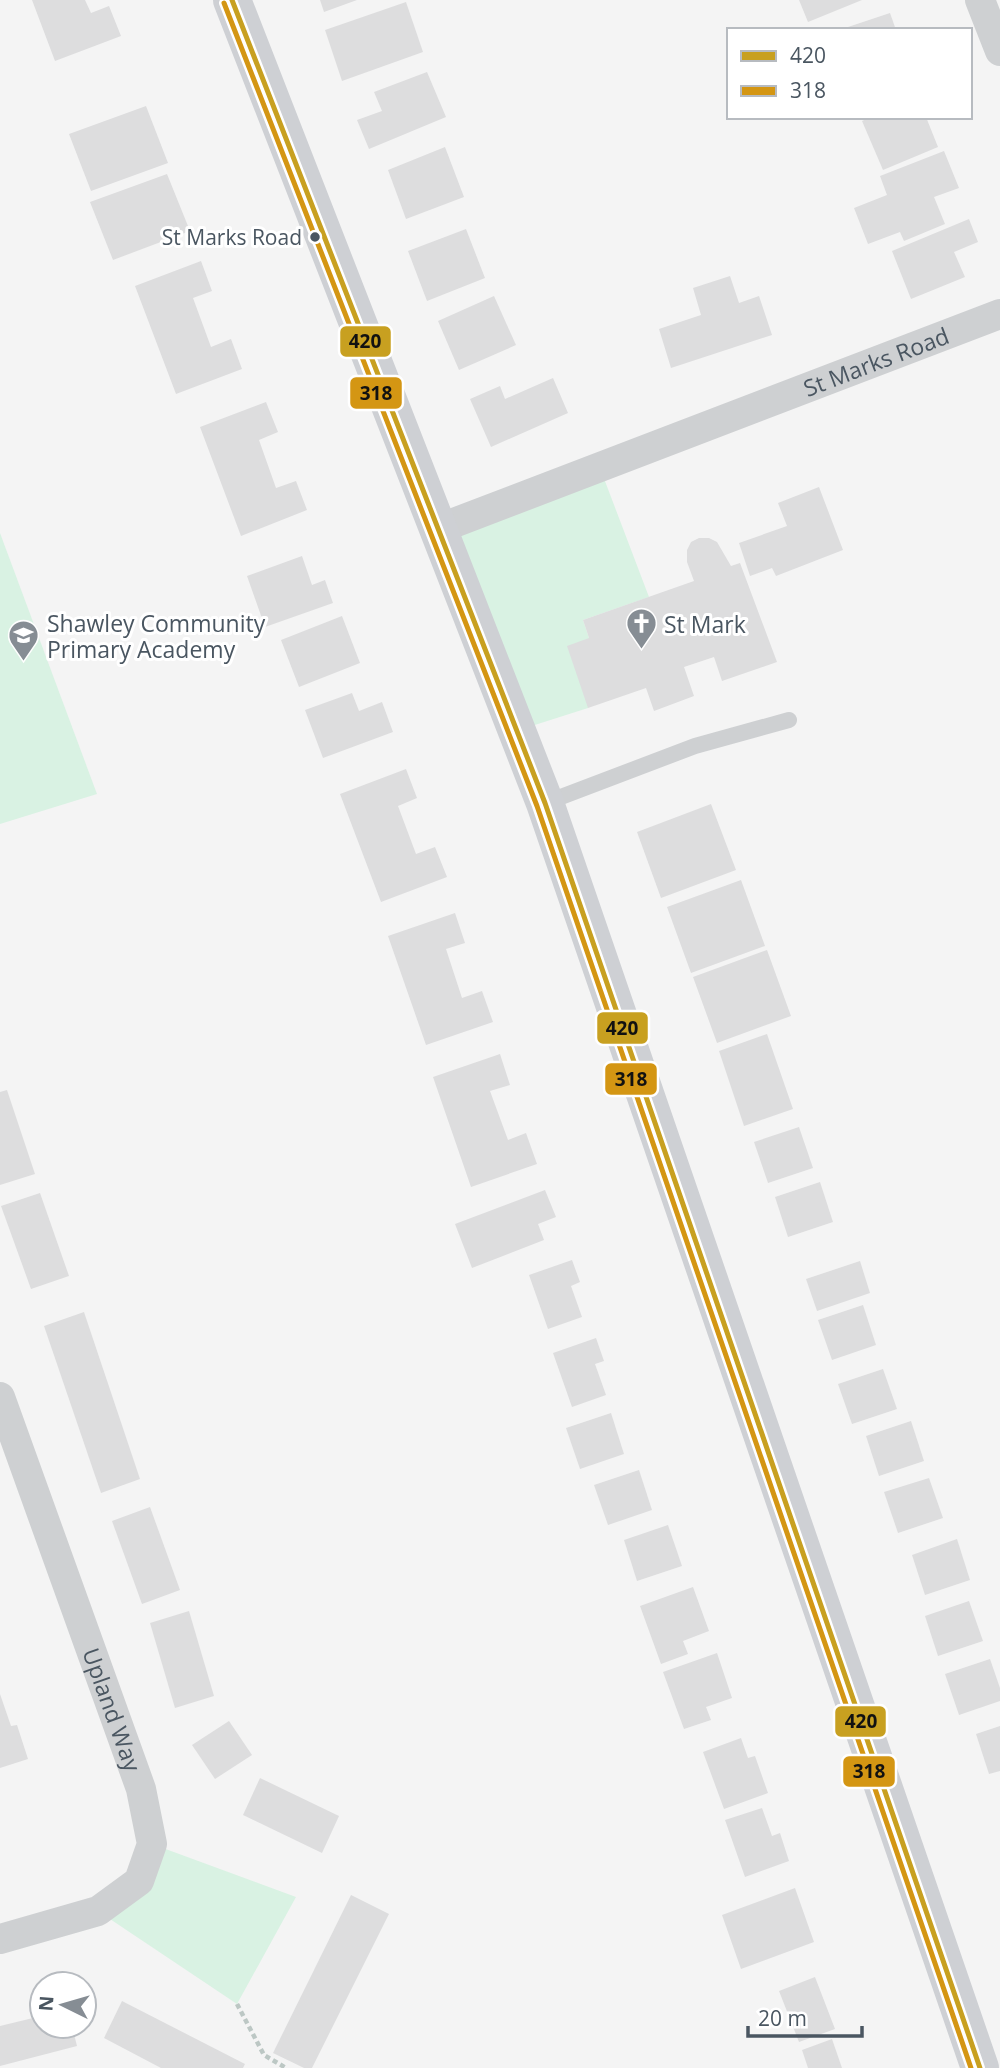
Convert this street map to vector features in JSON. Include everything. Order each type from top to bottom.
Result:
[{"type":"main road","points":[[232,0],[545,803],[980,2068]]},
{"type":"street","points":[[980,0],[1000,51]]},
{"type":"street","name":"St Marks Road","points":[[438,529],[1000,314]]},
{"type":"street","name":"Upland Way","points":[[0,1397],[141,1789],[152,1844],[139,1881],[98,1911],[0,1938]]},
{"type":"lane","points":[[545,803],[695,746],[789,720]]},
{"type":"path","points":[[237,2004],[264,2055],[286,2068]]},
{"type":"green space","points":[[600,468],[649,597],[583,620],[589,638],[588,708],[516,731],[438,529]]},
{"type":"green space","name":"Shawley Community Primary Academy","points":[[0,533],[97,794],[0,824]]},
{"type":"green space","points":[[152,1844],[296,1897],[237,2004],[98,1911]]},
{"type":"building","points":[[32,0],[85,0],[91,13],[109,6],[121,36],[55,61]]},
{"type":"building","points":[[320,0],[357,0],[324,12]]},
{"type":"building","points":[[799,0],[862,0],[808,22]]},
{"type":"building","points":[[406,2],[423,52],[342,81],[325,30]]},
{"type":"building","points":[[890,13],[895,28],[845,28]]},
{"type":"building","points":[[427,72],[446,117],[369,149],[357,120],[382,111],[374,92]]},
{"type":"building","points":[[146,106],[168,163],[91,191],[69,134]]},
{"type":"building","points":[[927,119],[938,147],[883,170],[862,121]]},
{"type":"building","points":[[445,147],[464,197],[406,219],[388,170]]},
{"type":"building","points":[[944,151],[959,188],[934,197],[945,224],[904,241],[900,232],[868,244],[854,208],[887,195],[880,176]]},
{"type":"building","points":[[167,174],[190,231],[113,260],[90,202]]},
{"type":"building","points":[[969,219],[978,242],[954,252],[965,277],[911,299],[892,251]]},
{"type":"building","points":[[466,229],[485,278],[427,301],[408,251]]},
{"type":"building","points":[[201,261],[212,291],[193,298],[211,347],[231,339],[242,369],[176,394],[135,286]]},
{"type":"building","points":[[730,276],[739,303],[759,296],[772,335],[671,368],[659,329],[701,315],[693,288]]},
{"type":"building","points":[[494,296],[516,345],[459,370],[438,321]]},
{"type":"building","points":[[553,378],[568,413],[491,447],[470,399],[500,386],[505,399]]},
{"type":"building","points":[[266,402],[278,432],[259,440],[276,488],[296,481],[307,510],[241,536],[200,427]]},
{"type":"building","points":[[819,487],[843,550],[776,576],[772,568],[750,576],[739,543],[787,526],[778,503]]},
{"type":"building","name":"St Mark","points":[[699,538],[709,538],[717,542],[731,566],[740,563],[777,662],[722,681],[714,657],[684,667],[694,696],[654,711],[646,688],[588,708],[567,646],[589,638],[583,620],[694,581],[687,562],[687,550],[691,542]]},
{"type":"building","points":[[302,556],[312,585],[325,580],[333,603],[265,627],[247,576]]},
{"type":"building","points":[[342,616],[360,663],[299,687],[281,640]]},
{"type":"building","points":[[352,693],[359,711],[382,702],[393,732],[323,758],[305,710]]},
{"type":"building","points":[[406,769],[417,798],[398,806],[416,854],[435,847],[447,877],[381,902],[340,794]]},
{"type":"building","points":[[711,804],[736,870],[661,898],[637,832]]},
{"type":"building","points":[[741,880],[765,946],[691,973],[667,907]]},
{"type":"building","points":[[455,913],[465,943],[446,949],[462,998],[482,991],[493,1022],[426,1045],[388,936]]},
{"type":"building","points":[[767,950],[791,1016],[717,1043],[693,977]]},
{"type":"building","points":[[767,1034],[793,1109],[744,1126],[719,1051]]},
{"type":"building","points":[[500,1054],[510,1085],[490,1091],[508,1140],[526,1133],[537,1164],[471,1187],[433,1077]]},
{"type":"building","points":[[7,1090],[35,1174],[0,1185],[0,1092]]},
{"type":"building","points":[[799,1127],[813,1168],[768,1183],[754,1142]]},
{"type":"building","points":[[820,1182],[833,1222],[788,1237],[775,1197]]},
{"type":"building","points":[[545,1190],[556,1217],[538,1224],[544,1240],[472,1268],[455,1224]]},
{"type":"building","points":[[40,1193],[69,1276],[31,1289],[1,1206]]},
{"type":"building","points":[[572,1260],[580,1282],[571,1286],[582,1317],[548,1329],[529,1275]]},
{"type":"building","points":[[860,1261],[870,1293],[817,1311],[806,1279]]},
{"type":"building","points":[[863,1305],[876,1345],[832,1360],[818,1320]]},
{"type":"building","points":[[84,1312],[140,1479],[101,1493],[44,1326]]},
{"type":"building","points":[[596,1338],[604,1361],[595,1364],[606,1395],[572,1407],[553,1353]]},
{"type":"building","points":[[883,1369],[897,1409],[852,1424],[838,1384]]},
{"type":"building","points":[[611,1413],[624,1454],[580,1469],[566,1428]]},
{"type":"building","points":[[911,1421],[924,1461],[879,1476],[866,1436]]},
{"type":"building","points":[[639,1470],[652,1510],[608,1525],[594,1485]]},
{"type":"building","points":[[929,1478],[943,1518],[898,1533],[884,1492]]},
{"type":"building","points":[[150,1507],[180,1590],[142,1604],[112,1521]]},
{"type":"building","points":[[668,1525],[682,1566],[637,1581],[624,1540]]},
{"type":"building","points":[[957,1539],[970,1580],[925,1595],[912,1555]]},
{"type":"building","points":[[693,1587],[709,1631],[683,1641],[688,1654],[661,1664],[640,1606]]},
{"type":"building","points":[[969,1601],[983,1641],[938,1656],[925,1616]]},
{"type":"building","points":[[189,1611],[214,1696],[175,1708],[150,1623]]},
{"type":"building","points":[[717,1653],[732,1698],[706,1707],[711,1720],[684,1729],[663,1672]]},
{"type":"building","points":[[990,1659],[1000,1688],[1000,1701],[959,1715],[945,1674]]},
{"type":"building","points":[[0,1694],[11,1726],[17,1725],[28,1759],[0,1768]]},
{"type":"building","points":[[229,1721],[252,1755],[215,1779],[192,1745]]},
{"type":"building","points":[[1000,1726],[1000,1771],[989,1774],[976,1734]]},
{"type":"building","points":[[741,1738],[748,1758],[755,1756],[768,1793],[724,1809],[703,1752]]},
{"type":"building","points":[[260,1778],[339,1816],[322,1853],[243,1815]]},
{"type":"building","points":[[762,1808],[772,1836],[780,1833],[789,1861],[745,1877],[725,1820]]},
{"type":"building","points":[[795,1888],[814,1942],[741,1969],[722,1915]]},
{"type":"building","points":[[351,1895],[389,1914],[312,2068],[304,2068],[273,2053]]},
{"type":"building","points":[[815,1977],[835,2029],[799,2042],[779,1991]]},
{"type":"building","points":[[122,2001],[245,2064],[243,2068],[161,2068],[104,2038]]},
{"type":"building","points":[[28,2019],[28,2040],[76,2040],[77,2046],[0,2066],[0,2026]]},
{"type":"building","points":[[832,2039],[842,2068],[808,2068],[802,2050]]},
{"type":"transit line","name":"420","points":[[232,0],[545,803],[980,2068]]},
{"type":"transit line","name":"318","points":[[224,3],[537,806],[971,2068]]},
{"type":"place","name":"St Marks Road","points":[[315,237]]},
{"type":"place","name":"St Mark","points":[[641,651]]},
{"type":"place","name":"Shawley Community Primary Academy","points":[[24,663]]}]
